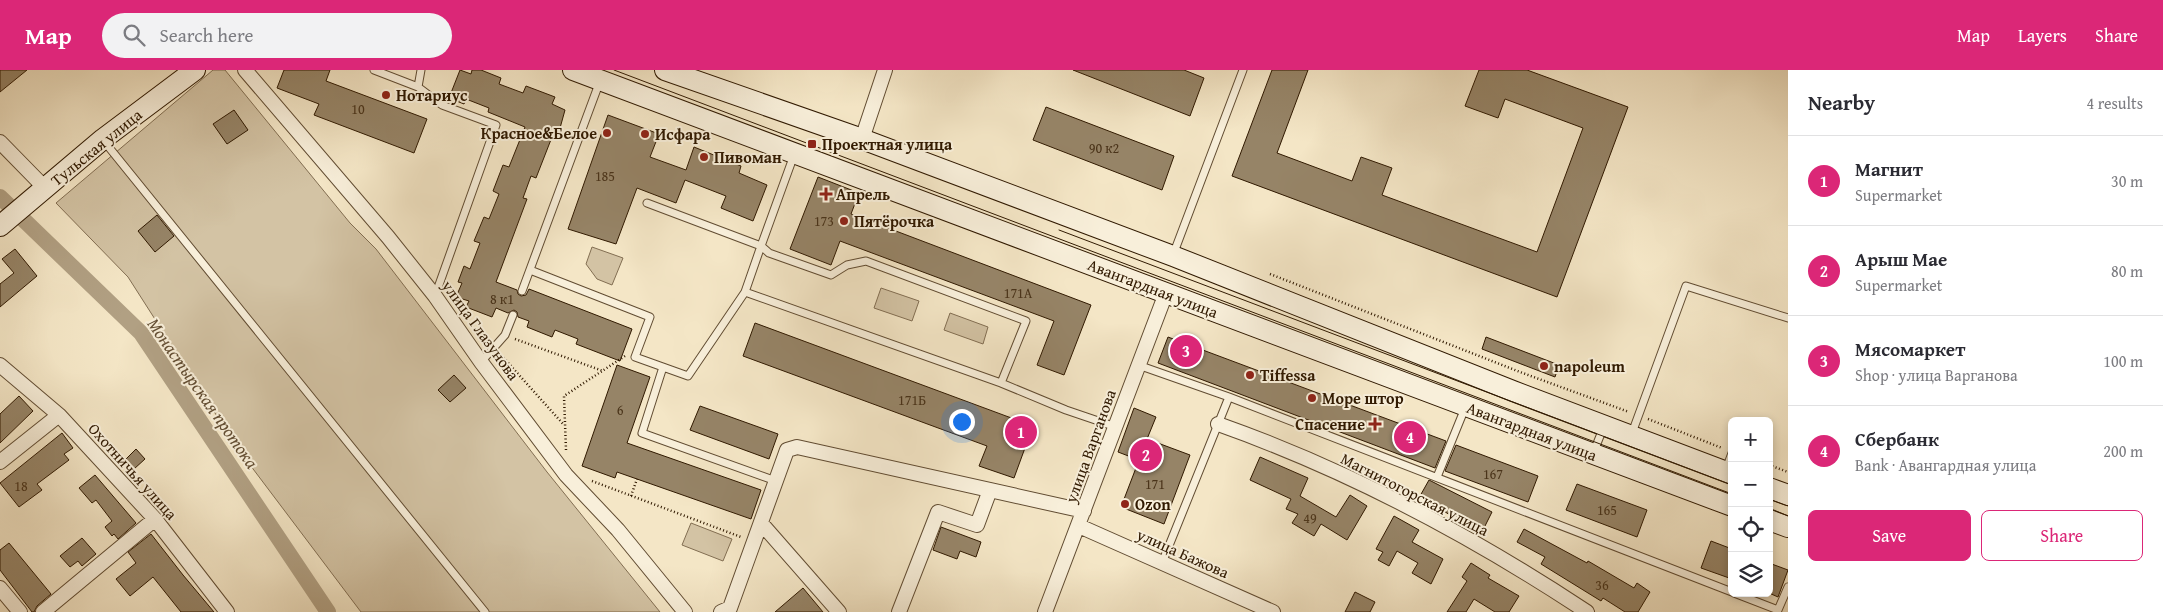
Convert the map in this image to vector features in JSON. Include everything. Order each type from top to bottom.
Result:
[{"type":"main road","name":"Тульская улица","points":[[0,226],[103,139],[195,70]]},
{"type":"main road","name":"Авангардная улица","points":[[574,70],[1728,505]]},
{"type":"main road","name":"Авангардная улица","points":[[665,70],[862,139],[1173,256],[1728,473]]},
{"type":"main road","points":[[1773,489],[1788,495]]},
{"type":"main road","points":[[1773,521],[1788,527]]},
{"type":"street","name":"улица Глазунова","points":[[245,70],[388,237],[435,296],[481,362],[566,475],[618,530],[685,612]]},
{"type":"street","points":[[862,139],[885,70]]},
{"type":"street","points":[[0,142],[45,188]]},
{"type":"street","name":"улица Варганова","points":[[1045,612],[1166,293]]},
{"type":"street","name":"Охотничья улица","points":[[0,365],[59,415],[155,519],[227,612]]},
{"type":"street","points":[[0,462],[59,415]]},
{"type":"street","name":"Магнитогорская улица","points":[[1218,424],[1269,442],[1374,490],[1523,570],[1587,612]]},
{"type":"street","points":[[728,611],[787,450],[797,447],[1084,511]]},
{"type":"street","points":[[899,612],[938,512],[978,524],[990,490]]},
{"type":"street","points":[[43,612],[155,519]]},
{"type":"street","points":[[761,523],[839,612]]},
{"type":"street","name":"улица Бажова","points":[[1079,526],[1272,612]]},
{"type":"street","points":[[0,588],[20,612]]},
{"type":"lane","points":[[374,70],[418,87],[442,105],[496,125],[435,296]]},
{"type":"lane","points":[[418,87],[421,70]]},
{"type":"lane","points":[[1173,256],[1242,70]]},
{"type":"lane","points":[[522,292],[600,80]]},
{"type":"lane","points":[[103,139],[485,612]]},
{"type":"lane","points":[[530,270],[650,316],[635,357],[688,376],[745,292],[795,154]]},
{"type":"lane","points":[[647,204],[761,246],[769,253],[831,275],[846,265],[866,261],[1026,321],[1002,383]]},
{"type":"lane","points":[[1631,436],[1686,286],[1788,318]]},
{"type":"lane","points":[[745,292],[1002,383],[1066,410],[1116,427]]},
{"type":"lane","points":[[481,362],[505,335],[513,315]]},
{"type":"lane","points":[[1138,365],[1229,397],[1728,591]]},
{"type":"lane","points":[[663,368],[642,433],[776,481]]},
{"type":"lane","points":[[1162,563],[1229,397]]},
{"type":"lane","points":[[1437,477],[1466,406]]},
{"type":"lane","points":[[1593,454],[1604,426]]},
{"type":"lane","points":[[1744,597],[1778,610],[1787,592]]},
{"type":"path","points":[[1262,271],[1520,372],[1722,448]]},
{"type":"path","points":[[505,335],[603,371]]},
{"type":"path","points":[[494,347],[565,426]]},
{"type":"path","points":[[566,453],[564,396],[638,348]]},
{"type":"path","points":[[1773,466],[1788,472]]},
{"type":"path","points":[[584,478],[754,542]]},
{"type":"path","points":[[631,496],[637,479]]},
{"type":"shaded area","points":[[213,70],[225,70],[350,223],[376,249],[547,472],[660,612],[361,612],[238,449],[128,277],[56,203]]},
{"type":"shaded area","points":[[592,247],[623,258],[612,285],[597,279],[586,264]]},
{"type":"shaded area","points":[[881,288],[919,301],[912,321],[874,308]]},
{"type":"shaded area","points":[[950,313],[988,327],[983,344],[944,330]]},
{"type":"shaded area","points":[[691,523],[732,539],[723,561],[682,545]]},
{"type":"building","points":[[0,70],[27,70],[0,92]]},
{"type":"building","points":[[284,70],[330,70],[326,81],[427,119],[414,153],[314,115],[319,104],[277,88]]},
{"type":"building","points":[[460,70],[471,74],[472,70],[481,70],[501,78],[499,84],[523,93],[526,86],[555,97],[552,104],[565,110],[557,139],[552,137],[536,178],[531,176],[523,198],[527,199],[496,282],[517,290],[521,296],[526,295],[529,289],[632,329],[620,361],[576,344],[578,339],[555,330],[552,337],[527,327],[529,321],[518,317],[517,312],[514,310],[508,313],[496,308],[492,317],[466,307],[469,301],[456,297],[462,283],[458,282],[464,266],[470,269],[480,243],[474,241],[484,217],[489,219],[499,194],[493,191],[503,165],[509,167],[525,127],[488,112],[489,108],[466,99],[464,104],[449,98]]},
{"type":"building","points":[[1073,70],[1184,70],[1204,78],[1190,116]]},
{"type":"building","points":[[1272,70],[1308,70],[1277,153],[1352,181],[1361,157],[1392,168],[1382,195],[1537,252],[1583,128],[1505,99],[1498,118],[1465,106],[1479,70],[1527,70],[1628,107],[1557,297],[1232,176]]},
{"type":"building","points":[[1046,107],[1174,156],[1162,190],[1033,140]]},
{"type":"building","points":[[234,110],[248,130],[227,144],[213,124]]},
{"type":"building","points":[[608,115],[659,134],[650,157],[686,170],[694,147],[741,166],[739,173],[767,185],[753,221],[721,208],[726,196],[685,180],[676,203],[637,188],[616,244],[568,229]]},
{"type":"building","points":[[818,177],[859,193],[851,214],[1091,305],[1064,375],[1037,365],[1054,321],[840,241],[831,265],[790,249]]},
{"type":"building","points":[[157,215],[174,236],[155,252],[138,231]]},
{"type":"building","points":[[15,249],[37,276],[0,307],[0,284],[14,273],[2,259]]},
{"type":"building","points":[[755,323],[1033,426],[1014,478],[979,466],[987,446],[743,356]]},
{"type":"building","points":[[1168,337],[1446,441],[1435,468],[1158,363]]},
{"type":"building","points":[[1486,337],[1559,365],[1555,377],[1482,349]]},
{"type":"building","points":[[617,365],[650,377],[627,443],[761,490],[751,519],[617,472],[615,478],[582,466]]},
{"type":"building","points":[[454,375],[466,388],[450,402],[438,390]]},
{"type":"building","points":[[19,396],[33,411],[0,443],[0,414]]},
{"type":"building","points":[[700,406],[778,434],[769,459],[690,430]]},
{"type":"building","points":[[1134,408],[1156,417],[1147,439],[1190,455],[1164,524],[1121,507],[1139,460],[1118,452]]},
{"type":"building","points":[[62,433],[73,448],[64,454],[69,460],[37,484],[42,490],[19,507],[0,483]]},
{"type":"building","points":[[1456,445],[1538,476],[1528,502],[1445,471]]},
{"type":"building","points":[[136,449],[145,459],[134,469],[125,460]]},
{"type":"building","points":[[1260,457],[1308,478],[1300,496],[1336,517],[1350,495],[1367,506],[1347,540],[1321,524],[1314,536],[1292,523],[1298,514],[1286,509],[1291,499],[1250,480]]},
{"type":"building","points":[[95,475],[136,523],[118,539],[114,534],[112,536],[105,527],[112,521],[96,500],[92,503],[79,488]]},
{"type":"building","points":[[1429,480],[1492,512],[1483,530],[1467,522],[1463,522],[1461,525],[1448,518],[1450,515],[1420,496]]},
{"type":"building","points":[[1577,484],[1647,510],[1637,537],[1566,510]]},
{"type":"building","points":[[1394,516],[1419,530],[1412,542],[1443,559],[1431,584],[1412,573],[1418,563],[1397,551],[1389,566],[1378,560],[1383,552],[1376,549]]},
{"type":"building","points":[[941,527],[981,542],[976,557],[960,551],[957,559],[933,550]]},
{"type":"building","points":[[1524,529],[1587,563],[1588,561],[1634,588],[1637,583],[1650,592],[1638,612],[1625,612],[1603,598],[1601,601],[1541,564],[1545,557],[1517,542]]},
{"type":"building","points":[[151,534],[214,612],[181,612],[153,577],[130,596],[116,579],[136,563],[128,552]]},
{"type":"building","points":[[82,538],[96,554],[82,566],[78,561],[70,567],[60,556]]},
{"type":"building","points":[[1711,541],[1728,547],[1728,578],[1701,568]]},
{"type":"building","points":[[9,543],[51,594],[37,606],[34,612],[32,612],[0,570],[0,550]]},
{"type":"building","points":[[1471,563],[1490,575],[1488,578],[1519,596],[1509,612],[1495,612],[1474,599],[1466,612],[1447,612],[1467,581],[1462,577]]},
{"type":"building","points":[[1773,564],[1788,570],[1778,597],[1773,595]]},
{"type":"building","points":[[803,588],[823,612],[775,612]]},
{"type":"building","points":[[1355,592],[1375,602],[1370,612],[1345,612]]},
{"type":"waterway","name":"Монастырская протока","points":[[0,197],[141,333],[328,612]]},
{"type":"tram line","points":[[614,70],[1728,492]]},
{"type":"tram line","points":[[1059,230],[1728,483]]},
{"type":"tram line","points":[[1773,500],[1788,506]]},
{"type":"tram line","points":[[1773,510],[1788,516]]},
{"type":"place","name":"Нотариус","points":[[386,95]]},
{"type":"place","name":"Красное&Белое","points":[[607,133]]},
{"type":"place","name":"Исфара","points":[[645,134]]},
{"type":"place","name":"Проектная улица","points":[[812,144]]},
{"type":"place","name":"Пивоман","points":[[704,157]]},
{"type":"place","name":"Апрель","points":[[826,194]]},
{"type":"place","name":"Пятёрочка","points":[[844,221]]},
{"type":"place","name":"Мясомаркет","points":[[1186,351]]},
{"type":"place","name":"napoleum","points":[[1544,366]]},
{"type":"place","name":"Tiffessa","points":[[1250,375]]},
{"type":"place","name":"Море штор","points":[[1312,398]]},
{"type":"place","name":"Спасение","points":[[1375,424]]},
{"type":"place","name":"Магнит","points":[[1021,432]]},
{"type":"place","name":"Сбербанк","points":[[1410,437]]},
{"type":"place","name":"Арыш Мае","points":[[1146,455]]},
{"type":"place","name":"Ozon","points":[[1125,504]]}]
